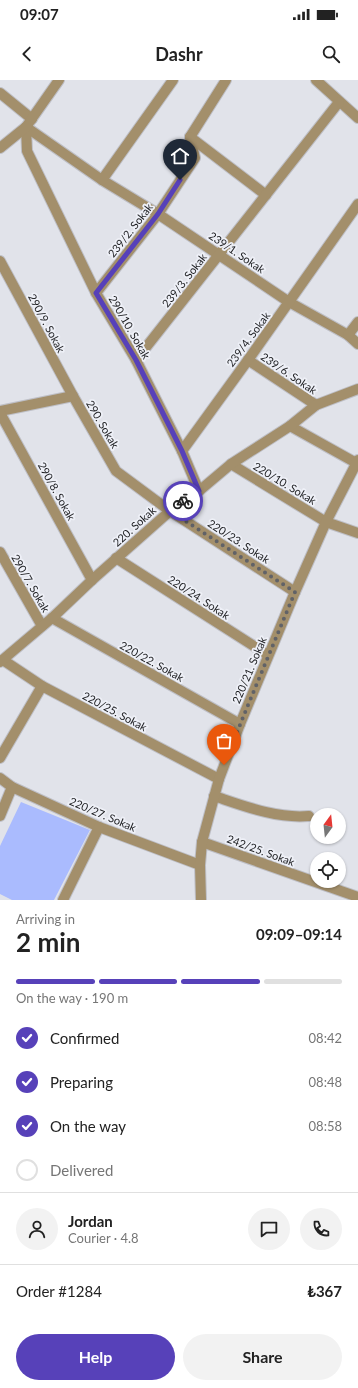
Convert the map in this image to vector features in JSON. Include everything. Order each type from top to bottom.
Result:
[{"type":"street","points":[[0,148],[29,123],[59,80]]},
{"type":"street","points":[[102,180],[173,80]]},
{"type":"street","points":[[226,80],[190,137],[266,196]]},
{"type":"street","points":[[316,80],[358,118]]},
{"type":"street","name":"239/1. Sokak","points":[[0,93],[29,123],[102,180],[158,214],[290,302],[348,335],[358,344]]},
{"type":"street","name":"239/3. Sokak","points":[[136,360],[339,102]]},
{"type":"street","name":"290/10. Sokak","points":[[29,123],[27,151],[96,293],[136,360],[182,451]]},
{"type":"street","name":"239/2. Sokak","points":[[96,293],[158,214],[195,158],[190,137]]},
{"type":"street","name":"239/4. Sokak","points":[[182,451],[290,302],[358,204]]},
{"type":"street","name":"290/9. Sokak","points":[[0,261],[73,396]]},
{"type":"street","points":[[348,335],[358,322]]},
{"type":"street","name":"239/6. Sokak","points":[[248,360],[316,405]]},
{"type":"street","name":"220. Sokak","points":[[1,661],[52,618],[116,558],[170,511],[199,491],[231,464],[290,426],[316,405],[358,390]]},
{"type":"street","name":"290. Sokak","points":[[0,412],[73,396],[116,471],[170,511]]},
{"type":"street","name":"290/8. Sokak","points":[[0,412],[92,580]]},
{"type":"street","points":[[290,426],[357,463]]},
{"type":"street","points":[[182,451],[199,491]]},
{"type":"street","name":"220/21. Sokak","points":[[201,900],[200,865],[202,842],[219,779],[268,655],[295,592],[326,522],[357,463]]},
{"type":"street","name":"220/10. Sokak","points":[[231,464],[326,522],[358,533]]},
{"type":"street","name":"220/23. Sokak","points":[[170,511],[295,592]]},
{"type":"street","name":"290/7. Sokak","points":[[0,552],[42,626]]},
{"type":"street","name":"220/24. Sokak","points":[[116,558],[268,655]]},
{"type":"street","name":"220/22. Sokak","points":[[52,618],[240,724]]},
{"type":"street","name":"220/25. Sokak","points":[[1,661],[42,686],[219,779]]},
{"type":"street","points":[[0,758],[42,686]]},
{"type":"street","name":"220/27. Sokak","points":[[0,778],[12,787],[99,827],[200,865]]},
{"type":"street","points":[[0,816],[12,787]]},
{"type":"street","points":[[214,796],[268,812],[295,817],[309,816]]},
{"type":"street","points":[[63,900],[99,827]]},
{"type":"street","name":"242/25. Sokak","points":[[202,842],[358,897]]},
{"type":"shaded area","points":[[21,802],[90,830],[54,900],[12,900],[0,894],[0,846]]},
{"type":"way so far","points":[[183,501],[170,511],[295,592],[224,765]]},
{"type":"route","points":[[180,180],[158,214],[96,293],[136,360],[182,451],[199,491],[183,501]]}]
